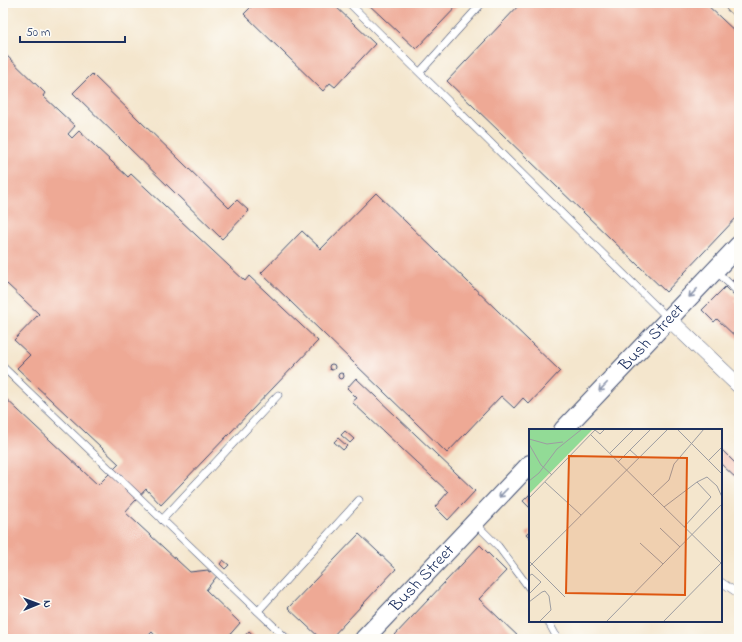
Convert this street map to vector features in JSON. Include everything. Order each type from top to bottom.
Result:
[{"type":"main road","points":[[736,3],[739,6]]},
{"type":"street","name":"Bush Street","points":[[564,429],[739,245]]},
{"type":"street","points":[[669,319],[737,381]]},
{"type":"street","name":"Bush Street","points":[[370,637],[529,465]]},
{"type":"lane","points":[[349,3],[669,319]]},
{"type":"lane","points":[[420,72],[482,3]]},
{"type":"lane","points":[[715,270],[739,293]]},
{"type":"lane","points":[[3,367],[287,639]]},
{"type":"lane","points":[[162,520],[278,395]]},
{"type":"lane","points":[[258,611],[359,500]]},
{"type":"lane","points":[[474,523],[498,546],[529,588]]},
{"type":"lane","points":[[722,583],[739,594]]},
{"type":"lane","points":[[549,622],[555,634],[560,639]]},
{"type":"building","points":[[246,3],[332,3],[375,44],[335,87],[330,83],[323,91],[244,14],[251,7]]},
{"type":"building","points":[[367,3],[460,3],[416,49]]},
{"type":"building","points":[[521,3],[705,3],[739,35],[739,215],[666,292],[447,81]]},
{"type":"building","points":[[3,52],[45,93],[43,96],[75,126],[68,134],[72,138],[79,131],[128,177],[131,174],[245,281],[249,276],[318,341],[161,505],[146,489],[125,512],[190,572],[208,570],[209,572],[212,571],[217,576],[206,590],[240,623],[226,639],[158,639],[152,632],[145,639],[3,639],[3,396],[98,485],[119,464],[17,368],[30,355],[14,340],[39,314],[7,284],[3,288]]},
{"type":"building","points":[[92,74],[229,208],[237,200],[249,211],[222,239],[73,93]]},
{"type":"building","points":[[376,193],[560,371],[529,404],[523,398],[514,408],[501,396],[447,453],[261,273],[302,231],[321,249]]},
{"type":"building","points":[[739,274],[739,289],[731,282]]},
{"type":"building","points":[[725,287],[737,299],[735,301],[739,305],[739,340],[717,319],[714,322],[702,310]]},
{"type":"building","points":[[332,364],[335,367],[332,370],[329,367]]},
{"type":"building","points":[[341,373],[344,376],[341,379],[338,376]]},
{"type":"building","points":[[356,378],[475,491],[448,520],[435,507],[448,492],[352,402],[357,398],[347,388]]},
{"type":"building","points":[[345,431],[354,439],[350,443],[341,435]]},
{"type":"building","points":[[338,438],[347,446],[343,450],[334,442]]},
{"type":"building","points":[[722,450],[739,467],[739,481],[722,465]]},
{"type":"building","points":[[529,495],[529,507],[523,501]]},
{"type":"building","points":[[359,534],[396,569],[330,639],[321,639],[288,608]]},
{"type":"building","points":[[480,545],[506,571],[479,599],[521,639],[397,639],[394,636]]},
{"type":"building","points":[[223,560],[229,565],[225,569],[220,564]]},
{"type":"building","points":[[249,631],[258,639],[242,639]]}]
